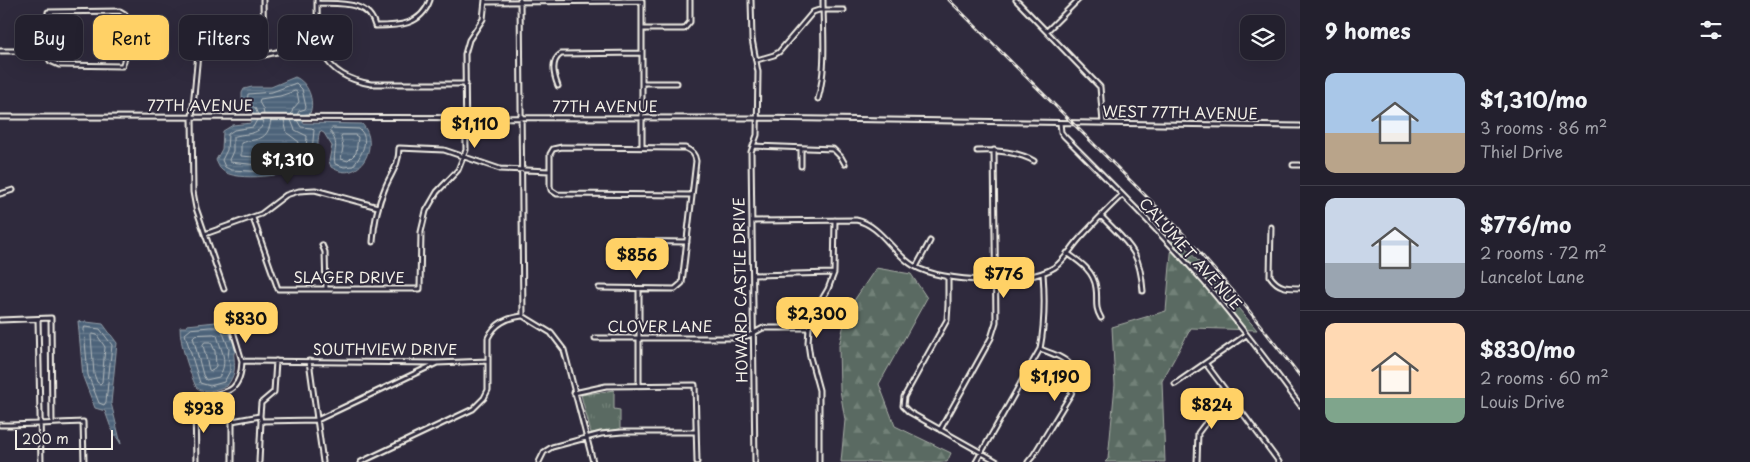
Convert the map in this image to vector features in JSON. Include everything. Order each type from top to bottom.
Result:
[{"type":"street","points":[[263,0],[264,55],[278,52]]},
{"type":"street","points":[[318,15],[317,2],[354,4],[368,11],[372,16],[375,26],[398,26],[417,19],[427,8],[430,0]]},
{"type":"street","points":[[642,30],[684,29],[690,22],[690,0]]},
{"type":"street","name":"HOWARD CASTLE DRIVE","points":[[751,0],[752,39],[757,60],[757,135],[751,152],[755,462]]},
{"type":"street","points":[[818,100],[824,67],[823,0]]},
{"type":"street","points":[[1016,0],[1100,87],[1103,123]]},
{"type":"street","points":[[1047,32],[1078,0]]},
{"type":"street","points":[[464,157],[466,142],[467,46],[483,19],[486,1],[642,1],[642,147]]},
{"type":"street","points":[[520,1],[523,316]]},
{"type":"street","points":[[757,60],[779,52],[813,12],[844,10]]},
{"type":"street","points":[[120,11],[125,14],[125,56],[122,66],[59,65],[50,61],[47,51],[48,12],[120,11]]},
{"type":"street","points":[[0,51],[15,51]]},
{"type":"street","points":[[558,86],[554,78],[554,62],[561,54],[642,53]]},
{"type":"street","points":[[197,60],[192,117],[192,192],[224,289]]},
{"type":"street","points":[[327,60],[333,68],[358,82],[371,84],[466,84]]},
{"type":"street","points":[[643,83],[677,83]]},
{"type":"street","name":"77TH AVENUE","points":[[0,118],[757,118],[1060,123]]},
{"type":"street","name":"WEST 77TH AVENUE","points":[[1060,123],[1300,126]]},
{"type":"street","name":"CALUMET AVENUE","points":[[1060,123],[1061,132],[1064,136],[1194,272],[1300,405]]},
{"type":"street","points":[[753,146],[833,149],[842,157],[846,164]]},
{"type":"street","points":[[599,288],[675,289],[682,283],[696,161],[693,152],[685,148],[558,147],[553,149],[550,154],[550,186],[551,190],[557,194],[692,195]]},
{"type":"street","points":[[373,242],[378,207],[385,187],[397,164],[399,148],[435,148],[500,169],[550,171]]},
{"type":"street","points":[[801,148],[801,166]]},
{"type":"street","points":[[976,150],[994,150],[1025,155],[1034,160]]},
{"type":"street","points":[[940,430],[991,338],[996,322],[994,150]]},
{"type":"street","name":"SLAGER DRIVE","points":[[253,218],[278,289],[420,289],[421,232],[426,211],[437,192],[458,170],[464,157]]},
{"type":"street","points":[[1293,165],[1300,165]]},
{"type":"street","points":[[0,194],[13,190]]},
{"type":"street","points":[[206,234],[253,218],[286,196],[299,191],[307,190],[330,193],[378,207]]},
{"type":"street","points":[[752,222],[856,220],[872,226],[906,260],[927,272],[948,278],[966,280],[1016,279],[1043,273],[1056,267],[1122,195]]},
{"type":"street","points":[[1101,216],[1138,258],[1142,272],[1143,290]]},
{"type":"street","points":[[819,462],[819,390],[810,357],[808,328],[812,316],[834,273],[836,252],[835,220]]},
{"type":"street","points":[[1271,227],[1270,276],[1274,282],[1283,288],[1300,288]]},
{"type":"street","points":[[612,241],[687,242]]},
{"type":"street","points":[[916,267],[930,242]]},
{"type":"street","points":[[322,246],[325,252],[326,289]]},
{"type":"street","points":[[1067,253],[1084,265],[1092,276],[1096,288],[1096,310],[1101,318]]},
{"type":"street","points":[[752,275],[834,273]]},
{"type":"street","points":[[976,462],[1040,349],[1045,306],[1043,273]]},
{"type":"street","points":[[948,278],[947,320],[904,397],[903,406],[909,412],[998,462]]},
{"type":"street","points":[[639,289],[639,385]]},
{"type":"street","points":[[361,462],[473,409],[484,398],[488,390],[488,338],[490,333],[496,326],[507,319],[523,316],[550,333],[564,350],[593,462]]},
{"type":"street","points":[[0,320],[51,318],[52,423]]},
{"type":"street","points":[[38,319],[40,462]]},
{"type":"street","name":"CLOVER LANE","points":[[595,338],[740,338],[758,330],[769,328],[808,328]]},
{"type":"street","points":[[196,462],[196,402],[200,399],[225,392],[234,387],[239,380],[242,361],[233,331]]},
{"type":"street","points":[[1175,384],[1246,335]]},
{"type":"street","points":[[1028,462],[1071,394],[1074,383],[1073,371],[1066,360],[1040,349]]},
{"type":"street","name":"SOUTHVIEW DRIVE","points":[[242,361],[437,363],[488,361]]},
{"type":"street","points":[[258,462],[261,403],[274,392],[276,361]]},
{"type":"street","points":[[309,361],[323,462]]},
{"type":"street","points":[[261,421],[317,420],[437,363]]},
{"type":"street","points":[[1206,364],[1279,462]]},
{"type":"street","points":[[574,392],[606,386],[696,385],[697,462]]},
{"type":"street","points":[[1197,462],[1198,433],[1204,425],[1235,402]]},
{"type":"street","points":[[232,462],[232,420],[260,416]]},
{"type":"street","points":[[0,425],[83,422],[84,462]]},
{"type":"street","points":[[540,462],[544,452],[562,444],[586,438],[622,432],[696,432]]},
{"type":"green space","points":[[1173,232],[1257,330],[1191,328],[1162,381],[1165,462],[1105,462],[1108,459],[1115,385],[1112,327],[1166,311]]},
{"type":"green space","points":[[876,268],[911,274],[927,298],[879,384],[895,426],[951,453],[947,462],[841,462],[845,420],[840,390],[839,346],[847,311]]},
{"type":"green space","points":[[614,390],[614,409],[620,410],[620,429],[591,433],[581,395]]},
{"type":"water","points":[[295,77],[300,79],[307,87],[312,103],[310,113],[302,115],[303,123],[362,124],[367,132],[369,142],[368,151],[359,167],[351,171],[341,171],[331,167],[329,161],[332,146],[324,133],[320,131],[315,159],[308,166],[277,175],[251,177],[229,174],[222,170],[216,160],[222,149],[223,131],[233,125],[251,123],[253,113],[242,105],[244,89],[271,87]]},
{"type":"water","points":[[78,321],[103,324],[117,343],[111,403],[121,444],[111,428],[105,411],[95,408],[83,377]]},
{"type":"water","points":[[216,322],[226,327],[234,344],[234,372],[227,386],[211,391],[203,391],[196,387],[183,349],[180,327]]},
{"type":"railway","points":[[949,0],[1178,228],[1239,298],[1300,376]]}]
